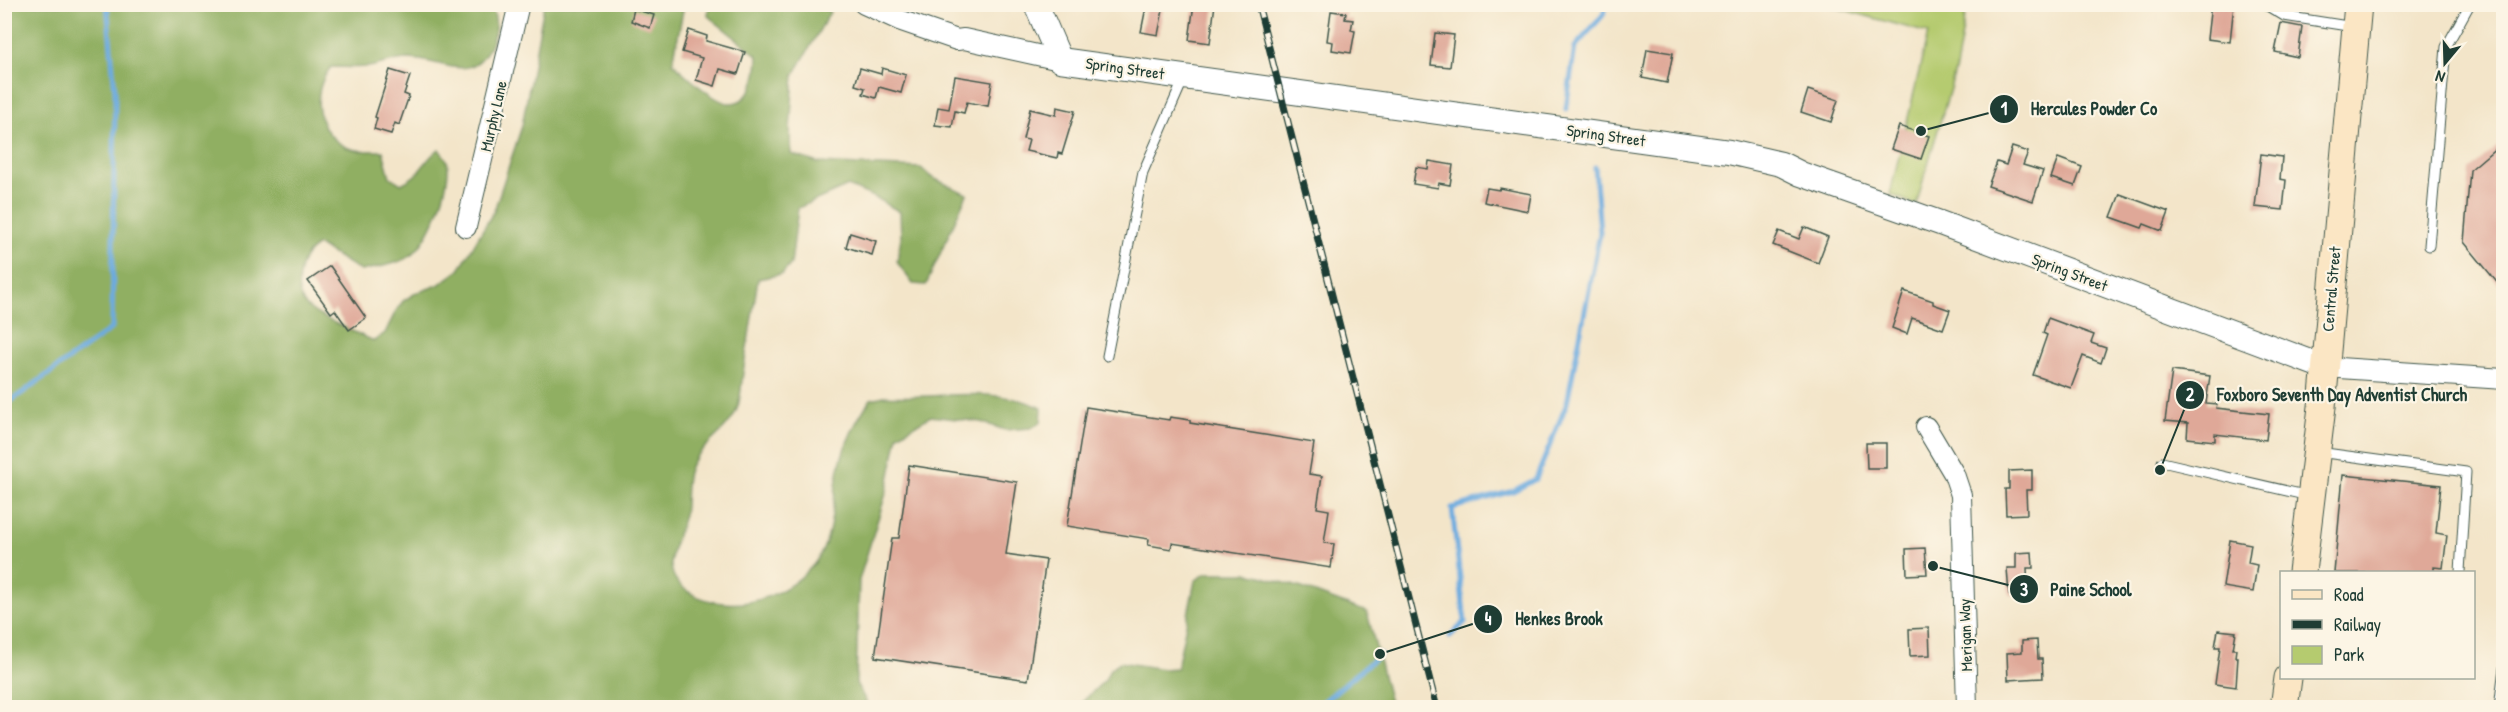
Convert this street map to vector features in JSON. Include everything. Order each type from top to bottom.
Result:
[{"type":"main road","name":"Central Street","points":[[2302,571],[2312,496],[2357,16]]},
{"type":"main road","points":[[2284,708],[2288,679]]},
{"type":"street","name":"Murphy Lane","points":[[466,227],[519,4]]},
{"type":"street","name":"Spring Street","points":[[864,4],[899,20],[957,40],[964,39],[1060,60],[1729,153],[1781,164],[1801,174],[1940,223],[2324,367]]},
{"type":"street","points":[[1036,4],[1060,60]]},
{"type":"street","points":[[2324,367],[2504,379]]},
{"type":"street","name":"Merigan Way","points":[[1926,426],[1954,474],[1960,495],[1968,708]]},
{"type":"lane","points":[[2264,4],[2284,16],[2357,16]]},
{"type":"lane","points":[[2429,246],[2446,47],[2470,4]]},
{"type":"lane","points":[[1107,356],[1143,172],[1185,76]]},
{"type":"lane","points":[[2316,451],[2466,472],[2460,571]]},
{"type":"lane","points":[[2162,462],[2312,496]]},
{"type":"lane","points":[[2499,708],[2504,668]]},
{"type":"green space","points":[[4,5],[491,5],[495,23],[494,36],[485,55],[476,63],[457,68],[409,59],[368,67],[331,67],[320,88],[319,110],[328,131],[336,140],[350,149],[383,151],[390,177],[401,184],[414,176],[439,149],[447,161],[446,183],[438,212],[425,239],[410,256],[393,264],[361,271],[318,245],[308,253],[303,262],[298,283],[302,300],[307,306],[321,316],[374,341],[385,333],[403,301],[438,285],[459,270],[494,211],[522,126],[544,5],[687,5],[683,10],[673,62],[691,80],[715,98],[729,103],[743,99],[752,87],[757,71],[758,56],[708,16],[709,5],[817,5],[830,12],[794,75],[790,129],[791,154],[818,163],[921,168],[931,177],[967,194],[926,285],[913,284],[897,262],[901,237],[900,212],[848,186],[798,208],[791,264],[782,274],[758,279],[737,409],[723,430],[698,454],[690,467],[684,514],[671,556],[673,574],[688,592],[725,603],[749,602],[767,597],[800,578],[814,564],[826,542],[841,459],[852,432],[871,399],[884,396],[964,394],[1003,397],[1042,408],[1041,422],[1031,428],[1005,430],[981,422],[931,416],[898,435],[887,490],[859,580],[856,683],[869,707],[5,707]]},
{"type":"green space","points":[[1826,5],[1967,5],[1956,68],[1916,205],[1890,194],[1928,33]]},
{"type":"green space","points":[[1206,573],[1247,573],[1261,576],[1302,588],[1367,612],[1391,707],[1077,707],[1105,680],[1110,669],[1120,662],[1163,669],[1177,668],[1195,581]]},
{"type":"building","points":[[1194,4],[1215,4],[1210,43],[1189,40]]},
{"type":"building","points":[[2211,4],[2234,4],[2230,42],[2207,39]]},
{"type":"building","points":[[1146,7],[1163,10],[1158,35],[1141,32]]},
{"type":"building","points":[[634,9],[654,15],[650,28],[631,21]]},
{"type":"building","points":[[1331,11],[1346,13],[1345,19],[1353,20],[1351,30],[1355,31],[1351,53],[1332,50],[1333,42],[1327,41]]},
{"type":"building","points":[[2281,23],[2302,27],[2298,57],[2275,52]]},
{"type":"building","points":[[689,30],[707,36],[706,41],[745,52],[738,74],[720,69],[715,86],[696,80],[702,58],[682,52]]},
{"type":"building","points":[[1435,33],[1454,35],[1450,67],[1431,65]]},
{"type":"building","points":[[1647,49],[1673,53],[1667,83],[1642,78]]},
{"type":"building","points":[[860,68],[881,74],[882,68],[906,75],[901,93],[879,87],[876,98],[863,94],[865,88],[855,85]]},
{"type":"building","points":[[390,70],[410,76],[404,94],[409,96],[399,125],[395,123],[391,134],[374,129],[377,118],[375,117]]},
{"type":"building","points":[[955,76],[992,82],[988,106],[967,102],[964,113],[955,111],[952,127],[935,125],[938,107],[949,109]]},
{"type":"building","points":[[1808,90],[1838,100],[1831,122],[1801,112]]},
{"type":"building","points":[[1057,107],[1075,111],[1062,154],[1058,153],[1057,158],[1026,151],[1029,140],[1023,139],[1030,109],[1056,115]]},
{"type":"building","points":[[1899,126],[1929,136],[1921,159],[1891,149]]},
{"type":"building","points":[[2504,141],[2504,291],[2464,242],[2470,170]]},
{"type":"building","points":[[2012,147],[2028,152],[2023,165],[2043,171],[2033,201],[1988,186],[1997,162],[2006,165]]},
{"type":"building","points":[[2261,154],[2282,157],[2280,179],[2286,180],[2283,210],[2255,207]]},
{"type":"building","points":[[2058,158],[2082,167],[2075,186],[2051,178]]},
{"type":"building","points":[[1429,161],[1453,165],[1450,185],[1439,183],[1438,188],[1413,184],[1416,167],[1428,169]]},
{"type":"building","points":[[1487,188],[1531,194],[1528,211],[1484,202]]},
{"type":"building","points":[[2120,194],[2169,212],[2162,231],[2144,224],[2142,228],[2111,217]]},
{"type":"building","points":[[1804,227],[1828,237],[1818,263],[1773,245],[1779,231],[1799,239]]},
{"type":"building","points":[[850,233],[876,241],[872,255],[846,247]]},
{"type":"building","points":[[330,266],[366,318],[349,330],[335,310],[331,313],[308,281]]},
{"type":"building","points":[[1904,291],[1933,301],[1933,304],[1950,310],[1943,329],[1912,318],[1907,334],[1892,328]]},
{"type":"building","points":[[2048,318],[2094,335],[2091,343],[2106,348],[2101,363],[2083,356],[2071,388],[2033,375],[2047,335],[2043,333]]},
{"type":"building","points":[[2172,371],[2210,376],[2206,403],[2217,404],[2216,408],[2269,414],[2266,440],[2215,434],[2215,441],[2187,438],[2188,423],[2165,421]]},
{"type":"building","points":[[1086,407],[1169,420],[1170,417],[1190,420],[1190,423],[1314,443],[1309,474],[1322,476],[1317,508],[1329,510],[1324,543],[1334,544],[1331,568],[1172,543],[1171,549],[1148,545],[1149,539],[1067,526]]},
{"type":"building","points":[[1866,443],[1886,443],[1886,468],[1867,468]]},
{"type":"building","points":[[909,465],[1017,482],[1006,554],[1046,560],[1028,680],[875,657],[892,538],[899,538]]},
{"type":"building","points":[[2032,470],[2032,490],[2026,490],[2027,514],[2006,515],[2005,489],[2009,489],[2009,471]]},
{"type":"building","points":[[2343,475],[2441,485],[2436,533],[2447,535],[2443,568],[2434,567],[2434,571],[2334,571]]},
{"type":"building","points":[[2230,540],[2251,544],[2248,563],[2257,565],[2253,592],[2223,587]]},
{"type":"building","points":[[1925,548],[1927,574],[1907,575],[1906,549]]},
{"type":"building","points":[[2032,552],[2033,568],[2027,568],[2028,594],[2009,595],[2007,568],[2016,568],[2016,553]]},
{"type":"building","points":[[1929,628],[1930,655],[1910,656],[1909,629]]},
{"type":"building","points":[[2218,630],[2236,632],[2233,649],[2236,649],[2235,657],[2238,657],[2236,687],[2215,684],[2220,647],[2215,647]]},
{"type":"building","points":[[2037,640],[2038,659],[2042,659],[2043,678],[2008,680],[2007,653],[2022,652],[2022,641]]},
{"type":"waterway","points":[[4,406],[112,328],[115,92],[107,4]]},
{"type":"waterway","points":[[1566,109],[1575,47],[1603,15],[1607,4]]},
{"type":"waterway","points":[[1450,636],[1465,622],[1452,508],[1513,491],[1536,479],[1567,403],[1600,233],[1595,167]]},
{"type":"waterway","points":[[1316,708],[1380,654]]},
{"type":"railway","points":[[1258,4],[1437,708]]},
{"type":"place","name":"Hercules Powder Co","points":[[1921,131]]},
{"type":"place","name":"Foxboro Seventh Day Adventist Church","points":[[2160,470]]},
{"type":"place","name":"Paine School","points":[[1933,566]]},
{"type":"place","name":"Henkes Brook","points":[[1380,654]]}]
